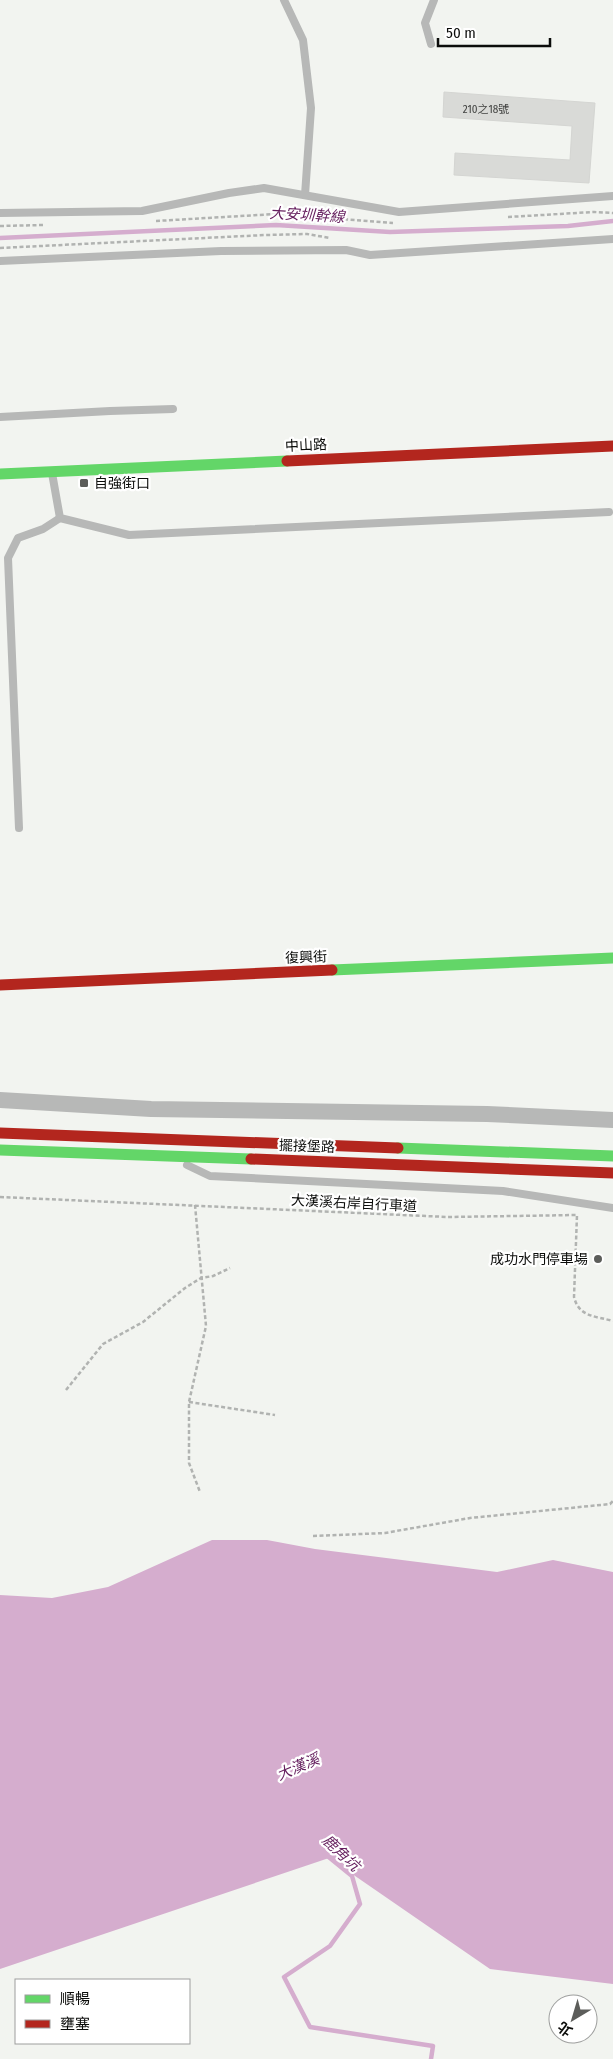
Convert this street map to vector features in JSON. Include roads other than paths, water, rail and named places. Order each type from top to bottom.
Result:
[{"type":"street","name":"中山路","points":[[0,474],[613,446]]},
{"type":"street","name":"復興街","points":[[0,985],[613,958]]},
{"type":"street","points":[[0,1100],[151,1109],[487,1114],[613,1120]]},
{"type":"street","name":"擺接堡路","points":[[0,1133],[613,1156]]},
{"type":"street","name":"擺接堡路","points":[[0,1150],[613,1173]]},
{"type":"lane","points":[[284,0],[304,40],[311,108],[305,195]]},
{"type":"lane","points":[[431,44],[425,23],[434,0]]},
{"type":"lane","points":[[0,213],[142,210],[229,192],[264,188],[399,212],[613,196]]},
{"type":"lane","points":[[0,261],[221,251],[346,250],[370,256],[613,239]]},
{"type":"lane","points":[[0,417],[173,409]]},
{"type":"lane","points":[[52,471],[60,518]]},
{"type":"lane","points":[[19,828],[8,558],[18,538],[43,529],[60,518],[129,535],[609,512]]},
{"type":"lane","points":[[170,1156],[210,1176],[503,1191],[613,1208]]},
{"type":"water","name":"大漢溪","points":[[212,1540],[267,1540],[315,1549],[497,1572],[553,1560],[613,1572],[613,1984],[490,1969],[329,1858],[0,1969],[0,1595],[52,1598],[108,1587]]},
{"type":"waterway","name":"大安圳幹線","points":[[0,238],[276,225],[390,232],[568,226],[613,221]]},
{"type":"waterway","name":"鹿角坑","points":[[325,1854],[352,1876],[360,1904],[330,1946],[284,1977],[310,2027],[433,2046],[431,2059]]},
{"type":"place","name":"自強街口","points":[[84,483]]},
{"type":"place","name":"成功水門停車場","points":[[598,1259]]}]
